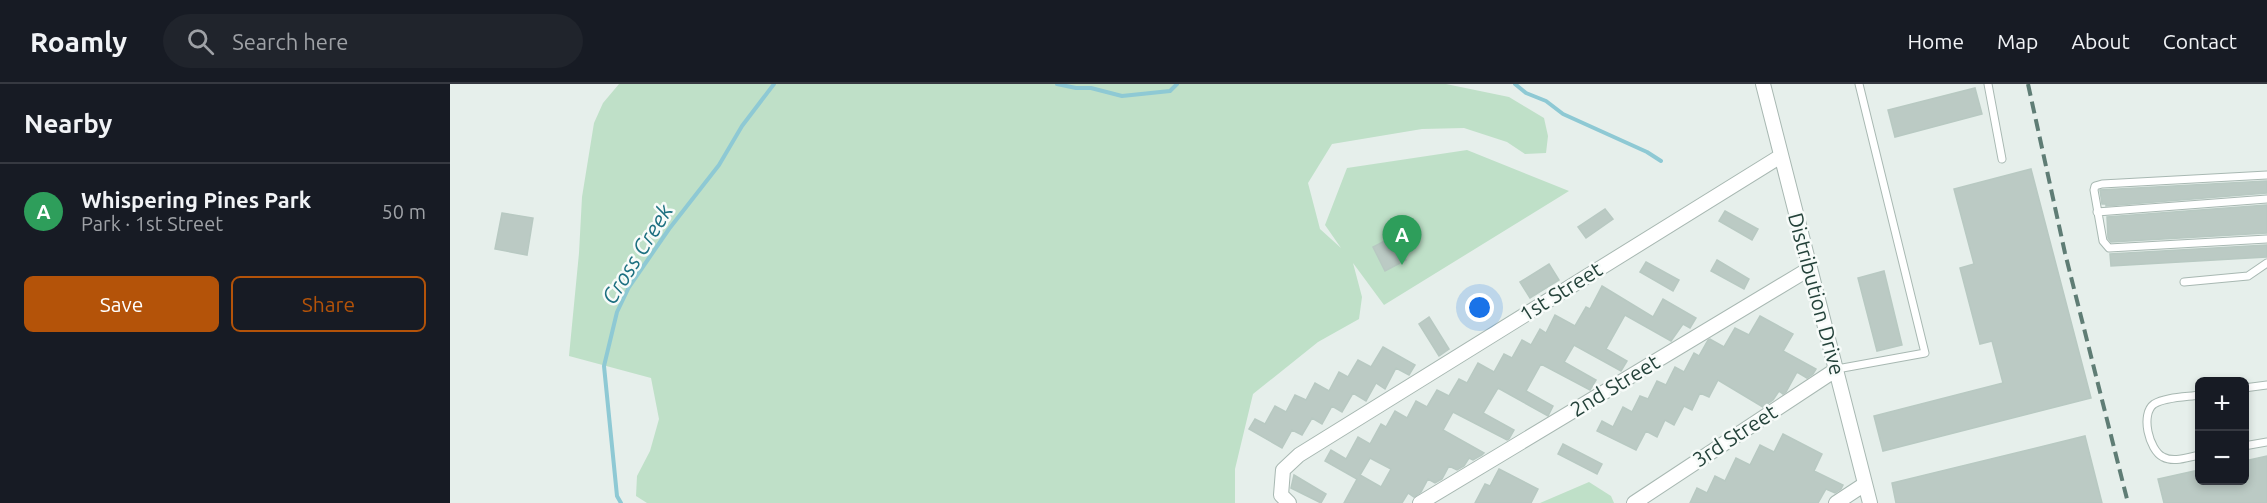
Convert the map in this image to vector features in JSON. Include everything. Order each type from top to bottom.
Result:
[{"type":"street","name":"Distribution Drive","points":[[1763,84],[1870,503]]},
{"type":"street","name":"1st Street","points":[[1289,503],[1281,495],[1283,470],[1299,455],[1781,156]]},
{"type":"street","name":"2nd Street","points":[[1420,503],[1809,269]]},
{"type":"street","name":"3rd Street","points":[[1634,503],[1836,369]]},
{"type":"street","points":[[1836,503],[1865,484]]},
{"type":"lane","points":[[1836,369],[1925,353],[1859,84]]},
{"type":"lane","points":[[1988,84],[2002,159]]},
{"type":"lane","points":[[2267,175],[2098,184],[2094,190],[2103,242],[2109,248],[2267,239]]},
{"type":"lane","points":[[2097,212],[2267,199]]},
{"type":"lane","points":[[2184,282],[2248,276],[2267,262]]},
{"type":"lane","points":[[2249,387],[2267,385]]},
{"type":"lane","points":[[2195,396],[2156,402],[2149,408],[2146,419],[2156,452],[2172,460],[2195,456]]},
{"type":"lane","points":[[2249,445],[2267,442]]},
{"type":"green space","points":[[619,84],[1446,84],[1509,97],[1544,118],[1548,136],[1546,153],[1525,154],[1507,142],[1464,128],[1422,129],[1332,144],[1308,183],[1320,229],[1341,248],[1325,225],[1347,168],[1467,150],[1569,191],[1384,305],[1353,263],[1362,297],[1359,319],[1318,342],[1253,394],[1235,469],[1235,503],[647,503],[636,496],[637,476],[650,451],[659,419],[651,378],[569,356],[582,197],[594,123],[603,103]]},
{"type":"green space","points":[[1589,482],[1611,496],[1614,503],[1540,503]]},
{"type":"building","points":[[1975,88],[1982,114],[1895,137],[1888,110]]},
{"type":"building","points":[[2031,169],[2091,398],[1883,451],[1874,416],[2003,383],[1992,341],[1980,344],[1960,268],[1974,264],[1954,189]]},
{"type":"building","points":[[2267,181],[2267,193],[2106,206],[2102,204],[2100,190]]},
{"type":"building","points":[[2267,205],[2267,233],[2111,242],[2108,238],[2107,217]]},
{"type":"building","points":[[1605,209],[1613,219],[1586,238],[1578,227]]},
{"type":"building","points":[[1725,211],[1758,229],[1752,240],[1719,221]]},
{"type":"building","points":[[502,213],[533,218],[527,255],[495,249]]},
{"type":"building","points":[[1394,236],[1406,260],[1385,271],[1373,247]]},
{"type":"building","points":[[2267,245],[2267,257],[2111,266],[2110,254]]},
{"type":"building","points":[[1717,260],[1749,279],[1744,289],[1711,271]]},
{"type":"building","points":[[1646,262],[1679,280],[1673,291],[1640,272]]},
{"type":"building","points":[[1549,264],[1559,280],[1530,298],[1520,282]]},
{"type":"building","points":[[1884,271],[1902,345],[1877,351],[1858,278]]},
{"type":"building","points":[[1602,286],[1653,317],[1663,299],[1696,318],[1690,328],[1683,324],[1671,341],[1625,315],[1606,349],[1627,361],[1621,371],[1574,345],[1564,362],[1596,380],[1590,390],[1541,364],[1526,391],[1553,406],[1548,416],[1498,388],[1483,413],[1514,430],[1509,439],[1453,412],[1443,430],[1484,453],[1482,455],[1473,460],[1469,458],[1464,466],[1457,470],[1449,466],[1442,479],[1435,483],[1428,479],[1421,492],[1414,497],[1408,493],[1402,503],[1344,503],[1357,479],[1325,461],[1331,450],[1346,459],[1358,437],[1370,444],[1381,424],[1386,427],[1395,411],[1407,418],[1416,401],[1427,407],[1437,390],[1449,396],[1459,379],[1467,383],[1478,363],[1494,372],[1504,354],[1512,358],[1522,340],[1531,345],[1540,329],[1546,333],[1555,315],[1575,326],[1586,307],[1590,309]],"holes":[[[1370,458],[1391,469],[1381,487],[1360,475]]]},
{"type":"building","points":[[1760,316],[1793,334],[1783,351],[1816,369],[1813,374],[1807,378],[1797,372],[1786,392],[1783,394],[1779,391],[1773,400],[1763,407],[1718,380],[1709,397],[1700,393],[1692,410],[1684,406],[1674,425],[1665,420],[1657,437],[1646,431],[1636,450],[1597,431],[1602,421],[1613,427],[1623,407],[1632,412],[1640,396],[1648,399],[1657,381],[1666,385],[1675,367],[1684,372],[1694,353],[1699,356],[1708,340],[1724,347],[1735,328],[1749,335]]},
{"type":"building","points":[[1429,317],[1449,349],[1439,356],[1419,324]]},
{"type":"building","points":[[1383,347],[1415,365],[1409,375],[1396,368],[1385,389],[1376,383],[1366,401],[1353,393],[1342,412],[1332,406],[1322,424],[1312,418],[1302,435],[1292,430],[1282,448],[1249,429],[1255,419],[1265,424],[1275,406],[1286,412],[1295,395],[1306,400],[1315,383],[1329,391],[1339,372],[1348,377],[1358,360],[1371,367]]},
{"type":"building","points":[[1783,434],[1822,454],[1814,471],[1843,485],[1841,489],[1835,493],[1826,489],[1818,503],[1690,503],[1697,488],[1707,493],[1715,476],[1725,481],[1736,458],[1750,465],[1760,445],[1774,452]]},
{"type":"building","points":[[2085,436],[2102,503],[1896,503],[1892,483]]},
{"type":"building","points":[[1563,444],[1602,464],[1597,474],[1558,454]]},
{"type":"building","points":[[2267,456],[2267,503],[2164,503],[2158,479],[2195,471],[2195,485],[2249,485],[2249,460]]},
{"type":"building","points":[[1499,469],[1538,489],[1531,503],[1475,503],[1485,484],[1490,486]]},
{"type":"building","points":[[1294,475],[1326,494],[1321,503],[1291,488]]},
{"type":"waterway","name":"Cross Creek","points":[[621,503],[617,496],[604,366],[617,312],[629,287],[669,229],[719,165],[742,126],[774,84]]},
{"type":"waterway","points":[[1057,84],[1091,88],[1122,96],[1170,91],[1177,84]]},
{"type":"waterway","points":[[1515,84],[1526,93],[1546,101],[1563,114],[1647,152],[1661,161]]},
{"type":"railway","points":[[2028,84],[2065,253],[2128,503]]},
{"type":"place","name":"Whispering Pines Park","points":[[1402,265]]}]
